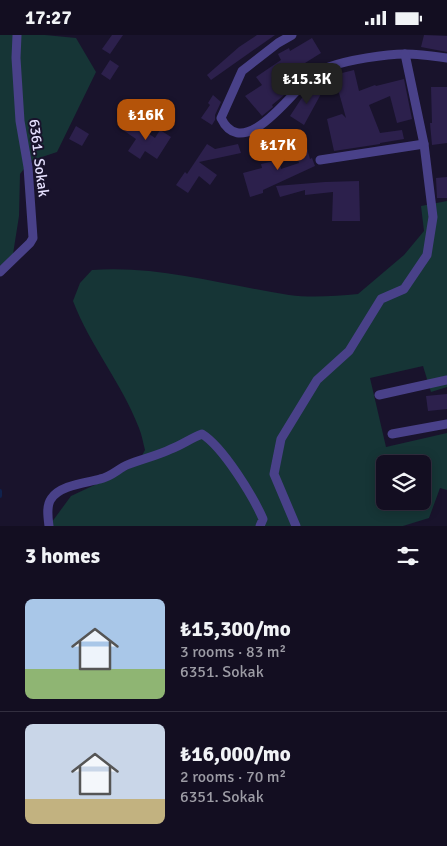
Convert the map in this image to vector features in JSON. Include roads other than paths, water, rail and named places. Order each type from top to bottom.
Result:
[{"type":"street","name":"6361. Sokak","points":[[0,271],[30,243],[32,237],[28,167],[20,121],[16,58],[17,35]]},
{"type":"street","points":[[292,35],[278,43],[242,71],[221,118],[225,125],[233,132],[249,132],[268,121],[307,80],[329,67],[354,60],[404,54],[447,58]]},
{"type":"street","points":[[296,526],[274,474],[280,439],[318,380],[349,351],[381,299],[404,289],[427,255],[433,217],[424,144],[404,54]]},
{"type":"street","points":[[320,161],[424,144]]},
{"type":"street","points":[[380,395],[447,380]]},
{"type":"street","points":[[392,434],[447,424]]},
{"type":"street","points":[[49,526],[48,509],[50,499],[59,492],[74,485],[114,475],[125,466],[171,450],[190,438],[202,434],[208,438],[236,472],[255,502],[263,519],[260,526]]},
{"type":"waterway","points":[[0,491],[0,496]]}]
